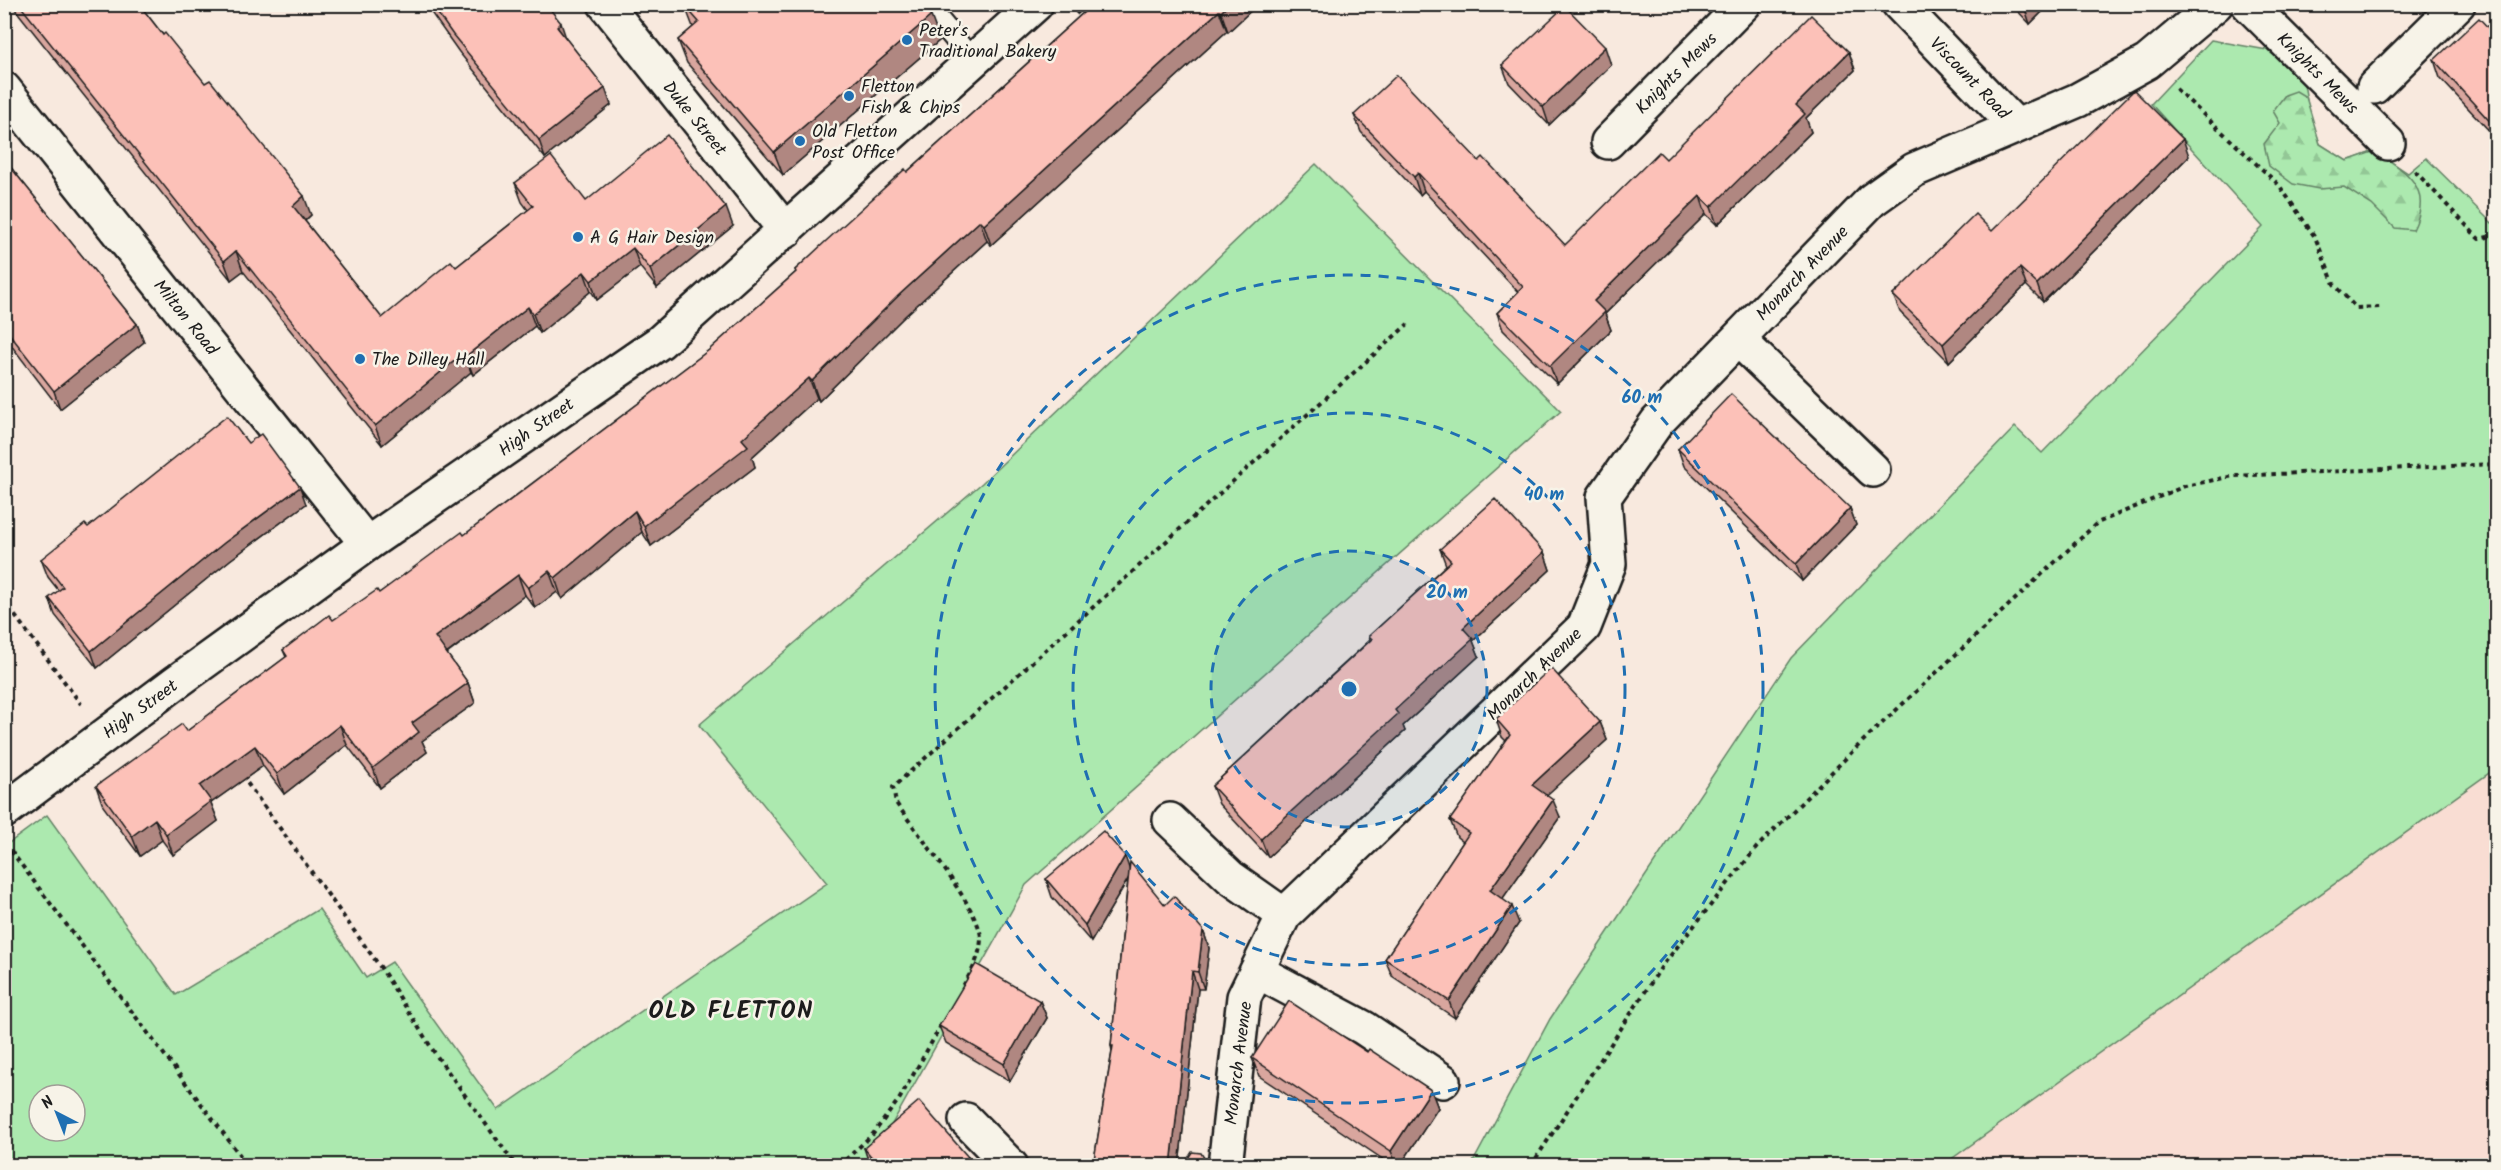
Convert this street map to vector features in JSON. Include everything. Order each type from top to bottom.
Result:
[{"type":"street","name":"Duke Street","points":[[605,4],[786,231]]},
{"type":"street","name":"High Street","points":[[4,811],[104,735],[367,544],[660,342],[1036,4]]},
{"type":"street","name":"Knights Mews","points":[[1608,142],[1744,4]]},
{"type":"street","name":"Viscount Road","points":[[1899,4],[2016,126]]},
{"type":"street","name":"Monarch Avenue","points":[[1226,1166],[1244,997],[1284,915],[1584,627],[1609,564],[1604,497],[1657,422],[1872,201],[1914,170],[2078,100],[2147,62],[2216,4]]},
{"type":"street","name":"Knights Mews","points":[[2248,4],[2388,142]]},
{"type":"street","points":[[2374,87],[2458,4]]},
{"type":"street","name":"Milton Road","points":[[4,89],[367,544]]},
{"type":"street","points":[[1738,339],[1873,470]]},
{"type":"street","points":[[1170,820],[1230,877],[1284,915]]},
{"type":"street","points":[[1257,971],[1364,1028],[1443,1080]]},
{"type":"street","points":[[966,1120],[1011,1166]]},
{"type":"lane","points":[[926,4],[973,61]]},
{"type":"path","points":[[2147,62],[2279,185],[2315,237],[2334,284],[2356,308],[2380,307]]},
{"type":"path","points":[[2388,142],[2479,239],[2496,235]]},
{"type":"path","points":[[961,991],[977,961],[981,937],[974,915],[896,803],[893,787],[1407,324]]},
{"type":"path","points":[[1531,1166],[1662,966],[1757,847],[1863,741],[2097,523],[2185,486],[2233,476],[2496,464]]},
{"type":"path","points":[[4,602],[104,735]]},
{"type":"path","points":[[235,766],[381,968],[436,1055],[516,1166]]},
{"type":"path","points":[[6,845],[248,1166]]},
{"type":"path","points":[[839,1166],[873,1134],[900,1098],[944,1020]]},
{"type":"shaded area","points":[[2496,464],[2496,1165],[1531,1166]]},
{"type":"green space","points":[[2211,40],[2267,50],[2303,78],[2309,112],[2320,144],[2347,161],[2375,151],[2408,173],[2426,158],[2492,223],[2496,219],[2496,768],[1943,1165],[1471,1166],[1550,1019],[1791,658],[2015,427],[2042,453],[2263,227],[2151,104]]},
{"type":"green space","points":[[2296,91],[2306,97],[2320,144],[2347,161],[2375,151],[2407,174],[2419,192],[2419,215],[2413,230],[2395,228],[2372,205],[2344,187],[2319,189],[2293,184],[2269,166],[2264,144],[2280,123],[2273,111],[2285,95]]},
{"type":"green space","points":[[1316,164],[1561,411],[1026,885],[869,1165],[5,1166],[5,846],[47,815],[176,995],[319,909],[366,978],[392,962],[498,1110],[827,883],[699,725],[982,483]]},
{"type":"building","points":[[19,4],[139,4],[205,83],[210,80],[304,196],[293,206],[382,318],[451,261],[456,267],[533,206],[515,183],[551,156],[586,201],[667,135],[726,207],[650,269],[633,248],[591,281],[584,272],[533,314],[528,307],[466,356],[464,353],[375,426],[236,251],[224,261]]},
{"type":"building","points":[[431,4],[546,4],[561,23],[557,27],[605,88],[539,140],[453,35]]},
{"type":"building","points":[[688,4],[922,4],[931,16],[774,152],[678,40],[699,22],[685,6]]},
{"type":"building","points":[[1093,4],[1229,4],[984,225],[980,221],[898,296],[812,381],[809,378],[742,439],[748,446],[644,526],[635,511],[555,578],[549,571],[528,588],[518,575],[435,637],[468,683],[412,723],[419,732],[373,768],[340,725],[277,774],[255,746],[200,786],[211,801],[166,834],[155,819],[132,836],[96,786],[182,724],[187,731],[287,656],[283,650],[329,615],[333,620],[377,590],[379,593],[462,532],[464,535],[709,350],[905,169],[907,172]]},
{"type":"building","points":[[1565,6],[1605,47],[1543,107],[1502,65]]},
{"type":"building","points":[[1811,15],[1849,52],[1796,105],[1805,114],[1711,207],[1700,196],[1594,301],[1605,312],[1550,366],[1497,313],[1523,287],[1418,173],[1414,177],[1354,115],[1397,75],[1479,161],[1483,157],[1565,245],[1659,152],[1666,159]]},
{"type":"building","points":[[2479,18],[2496,34],[2496,128],[2434,60]]},
{"type":"building","points":[[2134,90],[2183,139],[2037,284],[2020,268],[1943,344],[1893,295],[1975,214],[1992,231]]},
{"type":"building","points":[[4,159],[137,324],[54,391],[4,327]]},
{"type":"building","points":[[1731,394],[1850,508],[1796,564],[1678,449]]},
{"type":"building","points":[[227,416],[248,443],[261,434],[300,487],[224,543],[91,651],[49,598],[63,587],[41,559],[85,524],[88,527]]},
{"type":"building","points":[[1495,499],[1544,552],[1463,628],[1473,639],[1395,710],[1398,714],[1261,839],[1212,786],[1372,639],[1369,636],[1451,561],[1440,549]]},
{"type":"building","points":[[1551,668],[1600,722],[1532,785],[1553,800],[1490,890],[1512,906],[1449,1001],[1385,959],[1469,833],[1450,820],[1510,735],[1496,719]]},
{"type":"building","points":[[1103,831],[1125,856],[1085,925],[1046,879]]},
{"type":"building","points":[[1130,862],[1165,905],[1174,896],[1203,930],[1198,972],[1192,971],[1171,1166],[1093,1166],[1113,1046],[1111,1046]]},
{"type":"building","points":[[976,964],[1040,1001],[1004,1064],[939,1026]]},
{"type":"building","points":[[1289,1001],[1367,1052],[1369,1049],[1431,1090],[1391,1151],[1252,1058]]},
{"type":"building","points":[[919,1101],[968,1157],[960,1166],[879,1166],[864,1148]]},
{"type":"building","points":[[1192,1152],[1201,1153],[1207,1163],[1212,1166],[1183,1166]]},
{"type":"building","points":[[1235,1157],[1298,1166],[1226,1166]]},
{"type":"place","name":"Peter's Traditional Bakery","points":[[907,40]]},
{"type":"place","name":"Fletton Fish & Chips","points":[[849,96]]},
{"type":"place","name":"Old Fletton Post Office","points":[[800,141]]},
{"type":"place","name":"A G Hair Design","points":[[578,237]]},
{"type":"place","name":"The Dilley Hall","points":[[360,359]]},
{"type":"district","name":"OLD FLETTON","points":[[731,1010]]}]
